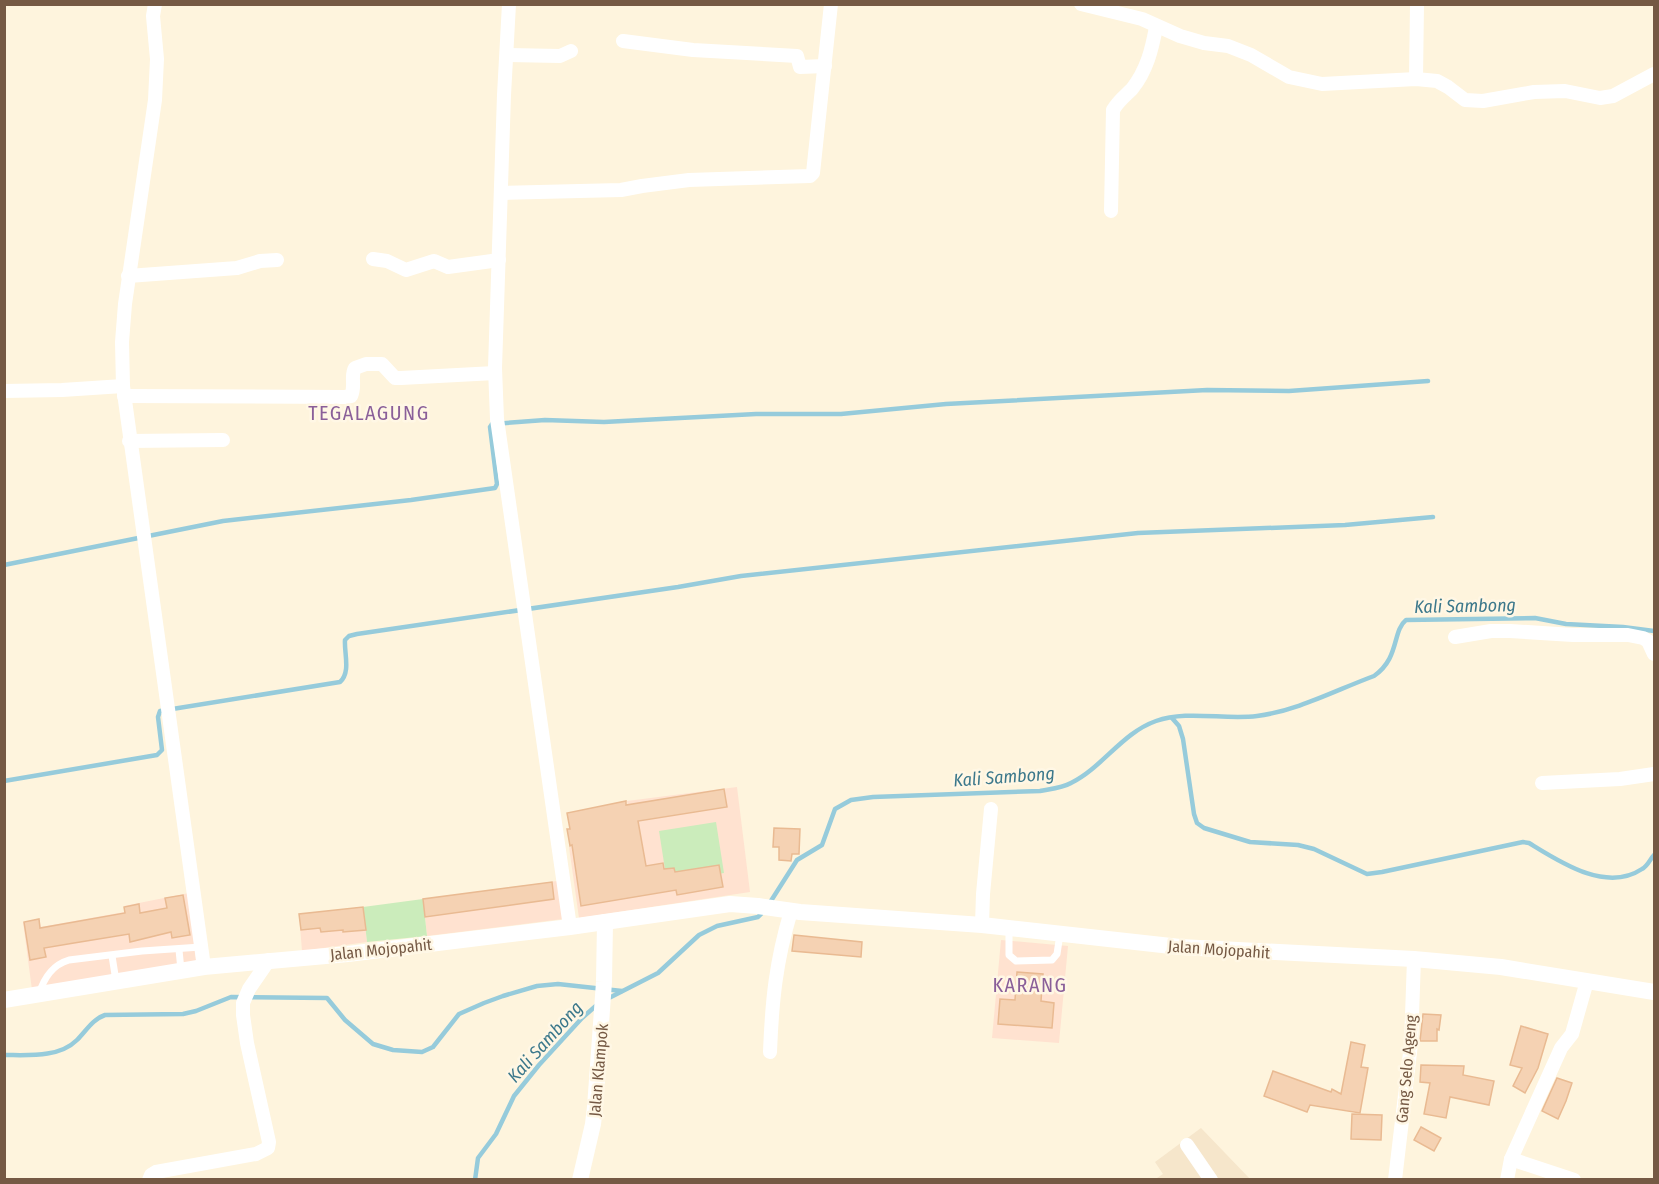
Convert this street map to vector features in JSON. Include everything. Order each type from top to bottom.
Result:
[{"type":"street","points":[[155,4],[153,16],[157,60],[155,100],[128,276],[122,342],[123,391],[204,967]]},
{"type":"street","points":[[509,4],[495,373],[497,419],[570,927]]},
{"type":"street","points":[[502,193],[621,190],[689,180],[810,176],[813,173],[831,4]]},
{"type":"street","points":[[1081,4],[1142,19],[1156,27],[1196,40],[1228,46],[1251,55],[1289,76],[1322,84],[1416,79],[1437,81],[1466,100],[1483,101],[1534,92],[1565,91],[1600,98],[1613,96],[1654,74]]},
{"type":"street","points":[[1142,19],[1144,4]]},
{"type":"street","points":[[1416,79],[1417,4]]},
{"type":"street","points":[[1111,211],[1113,110],[1118,101],[1131,90],[1140,77],[1151,55],[1156,27]]},
{"type":"street","points":[[622,41],[693,50],[797,56],[800,67],[825,66]]},
{"type":"street","points":[[507,55],[560,56],[571,51]]},
{"type":"street","points":[[373,259],[387,261],[406,270],[434,261],[452,267],[499,260]]},
{"type":"street","points":[[128,276],[237,268],[260,261],[277,260]]},
{"type":"street","points":[[4,391],[123,391],[345,397],[352,393],[353,370],[378,363],[385,366],[395,378],[495,373]]},
{"type":"street","points":[[129,441],[223,440]]},
{"type":"street","points":[[1455,637],[1491,631],[1628,635],[1648,641],[1654,654]]},
{"type":"street","points":[[1542,783],[1620,779],[1654,774]]},
{"type":"street","points":[[982,926],[991,809]]},
{"type":"street","name":"Jalan Mojopahit","points":[[4,1000],[181,970],[348,954],[570,927],[723,905],[758,906],[1009,928],[1180,947],[1414,959],[1501,967],[1654,992]]},
{"type":"street","points":[[770,1052],[774,983],[787,910]]},
{"type":"street","name":"Jalan Klampok","points":[[580,1179],[593,1124],[603,1014],[605,922]]},
{"type":"street","name":"Gang Selo Ageng","points":[[1395,1179],[1411,1044],[1414,959]]},
{"type":"street","points":[[149,1179],[156,1172],[256,1154],[268,1148],[269,1142],[247,1043],[243,1002],[249,988],[269,960]]},
{"type":"street","points":[[1507,1179],[1511,1159],[1562,1048],[1572,1034],[1587,981]]},
{"type":"street","points":[[1187,1145],[1211,1179]]},
{"type":"street","points":[[1511,1159],[1574,1179]]},
{"type":"lane","points":[[1009,928],[1009,955],[1016,961],[1052,960],[1057,954],[1060,934]]},
{"type":"lane","points":[[39,994],[46,978],[62,962],[142,951],[201,947]]},
{"type":"lane","points":[[178,950],[181,970]]},
{"type":"lane","points":[[112,956],[116,981]]},
{"type":"shaded area","points":[[737,787],[750,892],[579,918],[569,847],[634,836],[627,801]]},
{"type":"shaded area","points":[[557,881],[563,919],[427,936],[423,899]]},
{"type":"shaded area","points":[[189,893],[196,960],[193,963],[32,990],[23,922],[39,919],[41,927],[124,912],[124,906]]},
{"type":"shaded area","points":[[363,907],[367,942],[302,951],[299,914]]},
{"type":"shaded area","points":[[1001,940],[1068,946],[1059,1043],[992,1038]]},
{"type":"shaded area","points":[[1201,1128],[1250,1179],[1154,1180],[1163,1174],[1155,1162]]},
{"type":"green space","points":[[716,822],[724,873],[667,882],[659,831]]},
{"type":"green space","points":[[423,899],[427,936],[367,942],[363,907]]},
{"type":"building","points":[[724,789],[727,807],[638,821],[646,866],[663,863],[664,869],[674,868],[675,872],[719,865],[723,887],[677,895],[676,890],[581,906],[572,845],[570,846],[567,829],[570,829],[567,813],[626,801],[626,805]]},
{"type":"building","points":[[774,828],[800,829],[799,854],[792,854],[791,861],[779,860],[779,847],[773,847]]},
{"type":"building","points":[[552,882],[554,899],[425,917],[423,899]]},
{"type":"building","points":[[183,895],[190,935],[172,938],[171,932],[130,942],[129,934],[44,948],[46,957],[30,960],[24,922],[39,919],[40,928],[125,913],[124,907],[139,904],[140,913],[167,908],[165,898]]},
{"type":"building","points":[[363,907],[366,930],[321,932],[320,928],[301,930],[299,914]]},
{"type":"building","points":[[794,935],[862,942],[861,957],[792,951]]},
{"type":"building","points":[[1017,972],[1043,974],[1041,1001],[1054,1003],[1052,1028],[998,1024],[1000,999],[1015,1000]]},
{"type":"building","points":[[1423,1014],[1441,1015],[1439,1030],[1437,1029],[1437,1041],[1420,1041]]},
{"type":"building","points":[[1521,1026],[1548,1034],[1538,1068],[1525,1093],[1513,1086],[1522,1068],[1510,1065]]},
{"type":"building","points":[[1351,1042],[1365,1045],[1361,1067],[1368,1068],[1360,1113],[1310,1105],[1307,1112],[1264,1096],[1273,1071],[1331,1092],[1332,1089],[1341,1094]]},
{"type":"building","points":[[1421,1065],[1464,1066],[1463,1075],[1494,1081],[1489,1105],[1450,1097],[1446,1118],[1424,1114],[1430,1083],[1420,1082]]},
{"type":"building","points":[[1557,1078],[1572,1083],[1558,1119],[1542,1111]]},
{"type":"building","points":[[1352,1114],[1382,1115],[1381,1140],[1351,1139]]},
{"type":"building","points":[[1421,1127],[1441,1138],[1434,1151],[1414,1140]]},
{"type":"waterway","points":[[4,565],[223,521],[495,488],[497,484],[490,427],[492,424],[545,420],[604,422],[756,414],[841,414],[946,404],[1207,390],[1289,391],[1428,381]]},
{"type":"waterway","points":[[4,781],[157,755],[162,750],[158,717],[160,711],[340,682],[346,668],[345,640],[357,634],[741,576],[1138,533],[1345,525],[1433,517]]},
{"type":"waterway","name":"Kali Sambong","points":[[769,904],[797,860],[822,845],[835,809],[851,800],[873,797],[1040,791],[1064,786],[1093,768],[1144,726],[1156,721],[1180,716],[1257,716],[1287,710],[1374,676],[1388,661],[1399,631],[1406,620],[1535,618],[1566,624],[1654,631]]},
{"type":"waterway","points":[[1172,718],[1179,726],[1183,739],[1197,823],[1204,828],[1250,842],[1298,845],[1314,849],[1367,874],[1523,842],[1584,872],[1614,878],[1628,876],[1644,868],[1654,855]]},
{"type":"waterway","name":"Kali Sambong","points":[[607,999],[658,973],[699,935],[717,926],[758,917],[764,911]]},
{"type":"waterway","points":[[4,1055],[33,1055],[61,1050],[70,1046],[93,1022],[105,1015],[183,1014],[231,997],[327,998],[345,1020],[373,1044],[393,1050],[422,1052],[433,1047],[459,1014],[503,996],[537,986],[558,984],[622,991]]},
{"type":"waterway","name":"Kali Sambong","points":[[475,1180],[478,1158],[496,1134],[514,1096],[539,1065],[598,1004]]},
{"type":"district","name":"TEGALAGUNG","points":[[369,413]]},
{"type":"district","name":"KARANG","points":[[1030,985]]}]
